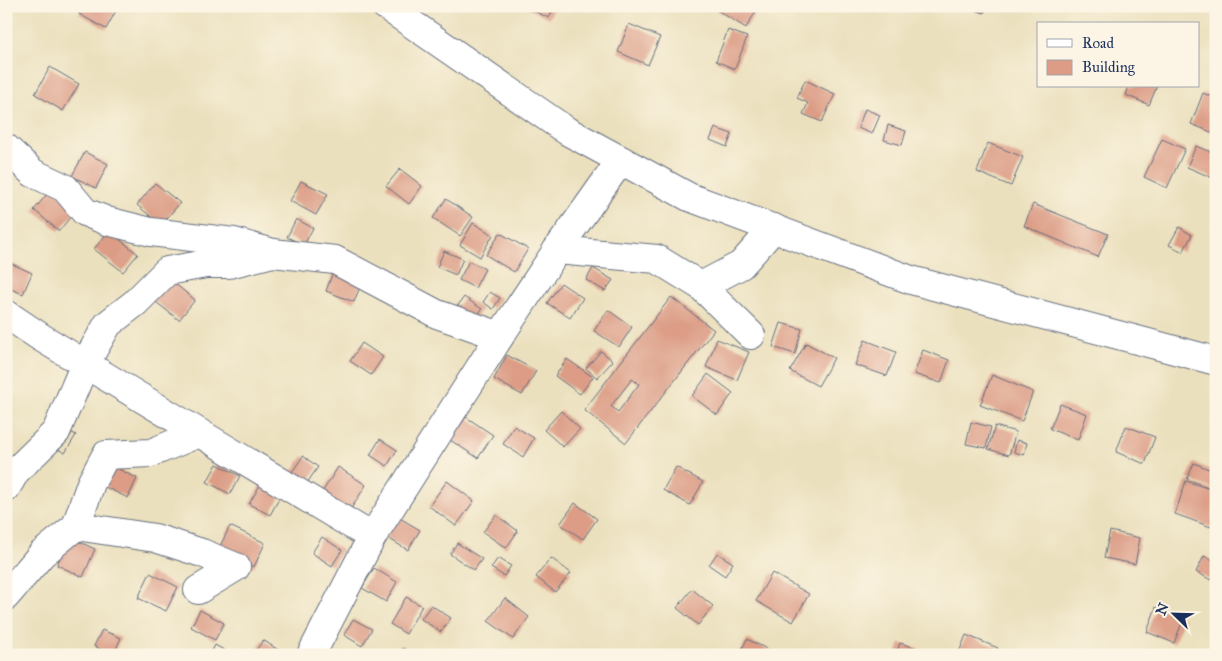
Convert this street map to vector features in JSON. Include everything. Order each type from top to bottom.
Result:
[{"type":"main road","points":[[386,6],[567,131],[688,197],[911,280],[1216,361]]},
{"type":"main road","points":[[6,148],[33,173],[65,188],[85,212],[106,221],[151,232],[234,242],[273,253],[335,260],[437,314],[500,336]]},
{"type":"main road","points":[[311,655],[372,537],[500,336],[557,250],[621,160]]},
{"type":"main road","points":[[701,286],[741,266],[774,228]]},
{"type":"main road","points":[[557,250],[657,259],[701,286],[751,335]]},
{"type":"main road","points":[[6,488],[16,471],[56,432],[85,364],[108,324],[135,303],[168,271],[206,264],[228,264],[273,253]]},
{"type":"main road","points":[[6,314],[85,364],[372,537]]},
{"type":"main road","points":[[6,596],[42,554],[76,526],[91,483],[106,455],[151,453],[199,433]]},
{"type":"main road","points":[[76,526],[155,538],[202,552],[236,567],[198,590]]},
{"type":"building","points":[[83,6],[118,7],[106,29],[79,14]]},
{"type":"building","points":[[523,6],[555,6],[549,18]]},
{"type":"building","points":[[719,6],[759,6],[746,28],[717,10]]},
{"type":"building","points":[[964,6],[986,6],[984,13]]},
{"type":"building","points":[[629,24],[660,37],[648,65],[618,52]]},
{"type":"building","points":[[728,30],[747,37],[735,69],[716,61]]},
{"type":"building","points":[[50,67],[79,84],[63,111],[35,94]]},
{"type":"building","points":[[805,80],[835,94],[822,122],[803,114],[808,103],[797,98]]},
{"type":"building","points":[[1128,88],[1156,88],[1149,105],[1126,95]]},
{"type":"building","points":[[1203,93],[1216,99],[1216,134],[1191,124]]},
{"type":"building","points":[[865,109],[880,115],[872,134],[858,128]]},
{"type":"building","points":[[888,125],[906,131],[902,145],[884,140]]},
{"type":"building","points":[[715,128],[732,134],[727,147],[710,140]]},
{"type":"building","points":[[1162,139],[1185,149],[1167,188],[1144,177]]},
{"type":"building","points":[[988,143],[1023,157],[1011,186],[977,172]]},
{"type":"building","points":[[1196,146],[1216,154],[1215,179],[1187,167]]},
{"type":"building","points":[[85,152],[108,164],[96,188],[72,176]]},
{"type":"building","points":[[400,169],[422,186],[409,204],[386,186]]},
{"type":"building","points":[[301,181],[328,194],[316,215],[290,201]]},
{"type":"building","points":[[155,183],[180,203],[161,225],[137,205]]},
{"type":"building","points":[[52,188],[77,209],[59,231],[34,210]]},
{"type":"building","points":[[446,199],[473,217],[460,236],[433,218]]},
{"type":"building","points":[[1033,204],[1108,234],[1098,257],[1024,226]]},
{"type":"building","points":[[296,219],[313,228],[304,245],[287,237]]},
{"type":"building","points":[[473,223],[493,235],[480,257],[460,245]]},
{"type":"building","points":[[1179,227],[1192,235],[1183,252],[1169,245]]},
{"type":"building","points":[[109,231],[138,254],[123,272],[94,249]]},
{"type":"building","points":[[500,233],[528,249],[514,272],[486,255]]},
{"type":"building","points":[[444,251],[463,259],[456,275],[437,267]]},
{"type":"building","points":[[469,261],[485,269],[475,288],[459,280]]},
{"type":"building","points":[[10,263],[32,273],[23,294],[6,287],[6,270]]},
{"type":"building","points":[[593,268],[613,280],[605,291],[586,280]]},
{"type":"building","points":[[334,269],[363,279],[354,302],[326,291]]},
{"type":"building","points":[[168,278],[195,300],[179,320],[152,299]]},
{"type":"building","points":[[561,283],[583,298],[570,318],[547,303]]},
{"type":"building","points":[[490,292],[500,298],[493,309],[483,302]]},
{"type":"building","points":[[464,297],[482,309],[472,324],[454,311]]},
{"type":"building","points":[[671,297],[714,330],[626,443],[584,410]],"holes":[[[632,379],[639,384],[618,412],[611,406]]]},
{"type":"building","points":[[608,310],[632,327],[619,347],[594,331]]},
{"type":"building","points":[[781,323],[802,329],[795,354],[773,347]]},
{"type":"building","points":[[717,339],[749,352],[737,380],[706,367]]},
{"type":"building","points":[[865,340],[896,352],[887,376],[855,365]]},
{"type":"building","points":[[362,343],[383,357],[371,375],[350,361]]},
{"type":"building","points":[[806,343],[834,358],[818,386],[790,371]]},
{"type":"building","points":[[923,350],[949,360],[941,383],[914,374]]},
{"type":"building","points":[[601,351],[613,361],[597,378],[586,368]]},
{"type":"building","points":[[507,355],[536,371],[522,395],[494,379]]},
{"type":"building","points":[[567,359],[593,377],[580,394],[555,376]]},
{"type":"building","points":[[708,374],[733,393],[717,415],[692,396]]},
{"type":"building","points":[[992,375],[1033,392],[1022,421],[980,405]]},
{"type":"building","points":[[1060,404],[1087,414],[1078,440],[1050,429]]},
{"type":"building","points":[[561,411],[580,429],[563,447],[544,430]]},
{"type":"building","points":[[466,417],[493,435],[478,458],[450,440]]},
{"type":"building","points":[[971,422],[991,427],[986,448],[966,444]]},
{"type":"building","points":[[514,426],[534,438],[523,457],[503,444]]},
{"type":"building","points":[[995,426],[1016,432],[1009,455],[988,449]]},
{"type":"building","points":[[1126,426],[1155,437],[1145,464],[1116,452]]},
{"type":"building","points":[[62,427],[76,435],[65,453],[51,445]]},
{"type":"building","points":[[380,439],[397,450],[387,466],[370,455]]},
{"type":"building","points":[[1017,440],[1027,443],[1024,455],[1014,452]]},
{"type":"building","points":[[303,456],[318,467],[307,483],[292,472]]},
{"type":"building","points":[[1194,463],[1216,472],[1216,490],[1187,479]]},
{"type":"building","points":[[217,464],[240,476],[230,494],[207,482]]},
{"type":"building","points":[[112,466],[137,478],[128,498],[103,486]]},
{"type":"building","points":[[338,467],[366,485],[349,512],[321,494]]},
{"type":"building","points":[[676,467],[703,482],[690,505],[663,490]]},
{"type":"building","points":[[447,481],[474,501],[456,526],[429,506]]},
{"type":"building","points":[[1186,481],[1216,491],[1216,513],[1211,527],[1175,514]]},
{"type":"building","points":[[260,485],[280,497],[270,515],[249,504]]},
{"type":"building","points":[[575,503],[597,519],[583,539],[560,524]]},
{"type":"building","points":[[496,515],[518,531],[506,548],[483,532]]},
{"type":"building","points":[[398,517],[420,530],[408,550],[386,537]]},
{"type":"building","points":[[230,526],[265,543],[254,567],[218,550]]},
{"type":"building","points":[[1110,531],[1140,538],[1135,564],[1104,558]]},
{"type":"building","points":[[69,537],[95,549],[83,577],[57,565]]},
{"type":"building","points":[[322,537],[342,550],[332,566],[312,553]]},
{"type":"building","points":[[457,543],[482,559],[474,570],[450,554]]},
{"type":"building","points":[[717,553],[733,563],[725,576],[709,565]]},
{"type":"building","points":[[1204,556],[1216,562],[1216,571],[1211,580],[1196,572]]},
{"type":"building","points":[[498,558],[511,566],[504,576],[491,568]]},
{"type":"building","points":[[551,558],[571,573],[555,592],[536,577]]},
{"type":"building","points":[[374,568],[397,582],[386,602],[362,588]]},
{"type":"building","points":[[150,573],[178,587],[166,611],[138,598]]},
{"type":"building","points":[[772,573],[809,594],[793,622],[756,601]]},
{"type":"building","points":[[692,589],[713,606],[698,625],[677,608]]},
{"type":"building","points":[[406,597],[422,606],[406,634],[390,624]]},
{"type":"building","points":[[505,598],[529,617],[513,639],[488,621]]},
{"type":"building","points":[[431,605],[451,618],[441,632],[421,619]]},
{"type":"building","points":[[1156,607],[1184,618],[1174,643],[1147,632]]},
{"type":"building","points":[[200,610],[224,623],[215,640],[191,627]]},
{"type":"building","points":[[353,619],[372,629],[362,646],[344,635]]},
{"type":"building","points":[[102,630],[121,638],[113,655],[94,646]]},
{"type":"building","points":[[966,635],[998,648],[996,655],[958,655]]},
{"type":"building","points":[[747,639],[773,652],[771,655],[739,655]]},
{"type":"building","points":[[263,640],[286,655],[253,655]]},
{"type":"building","points":[[900,643],[919,649],[917,655],[896,655]]},
{"type":"building","points":[[215,645],[233,655],[210,655]]},
{"type":"building","points":[[403,648],[415,655],[400,655]]},
{"type":"building","points":[[935,651],[953,654],[953,655],[935,655]]}]
